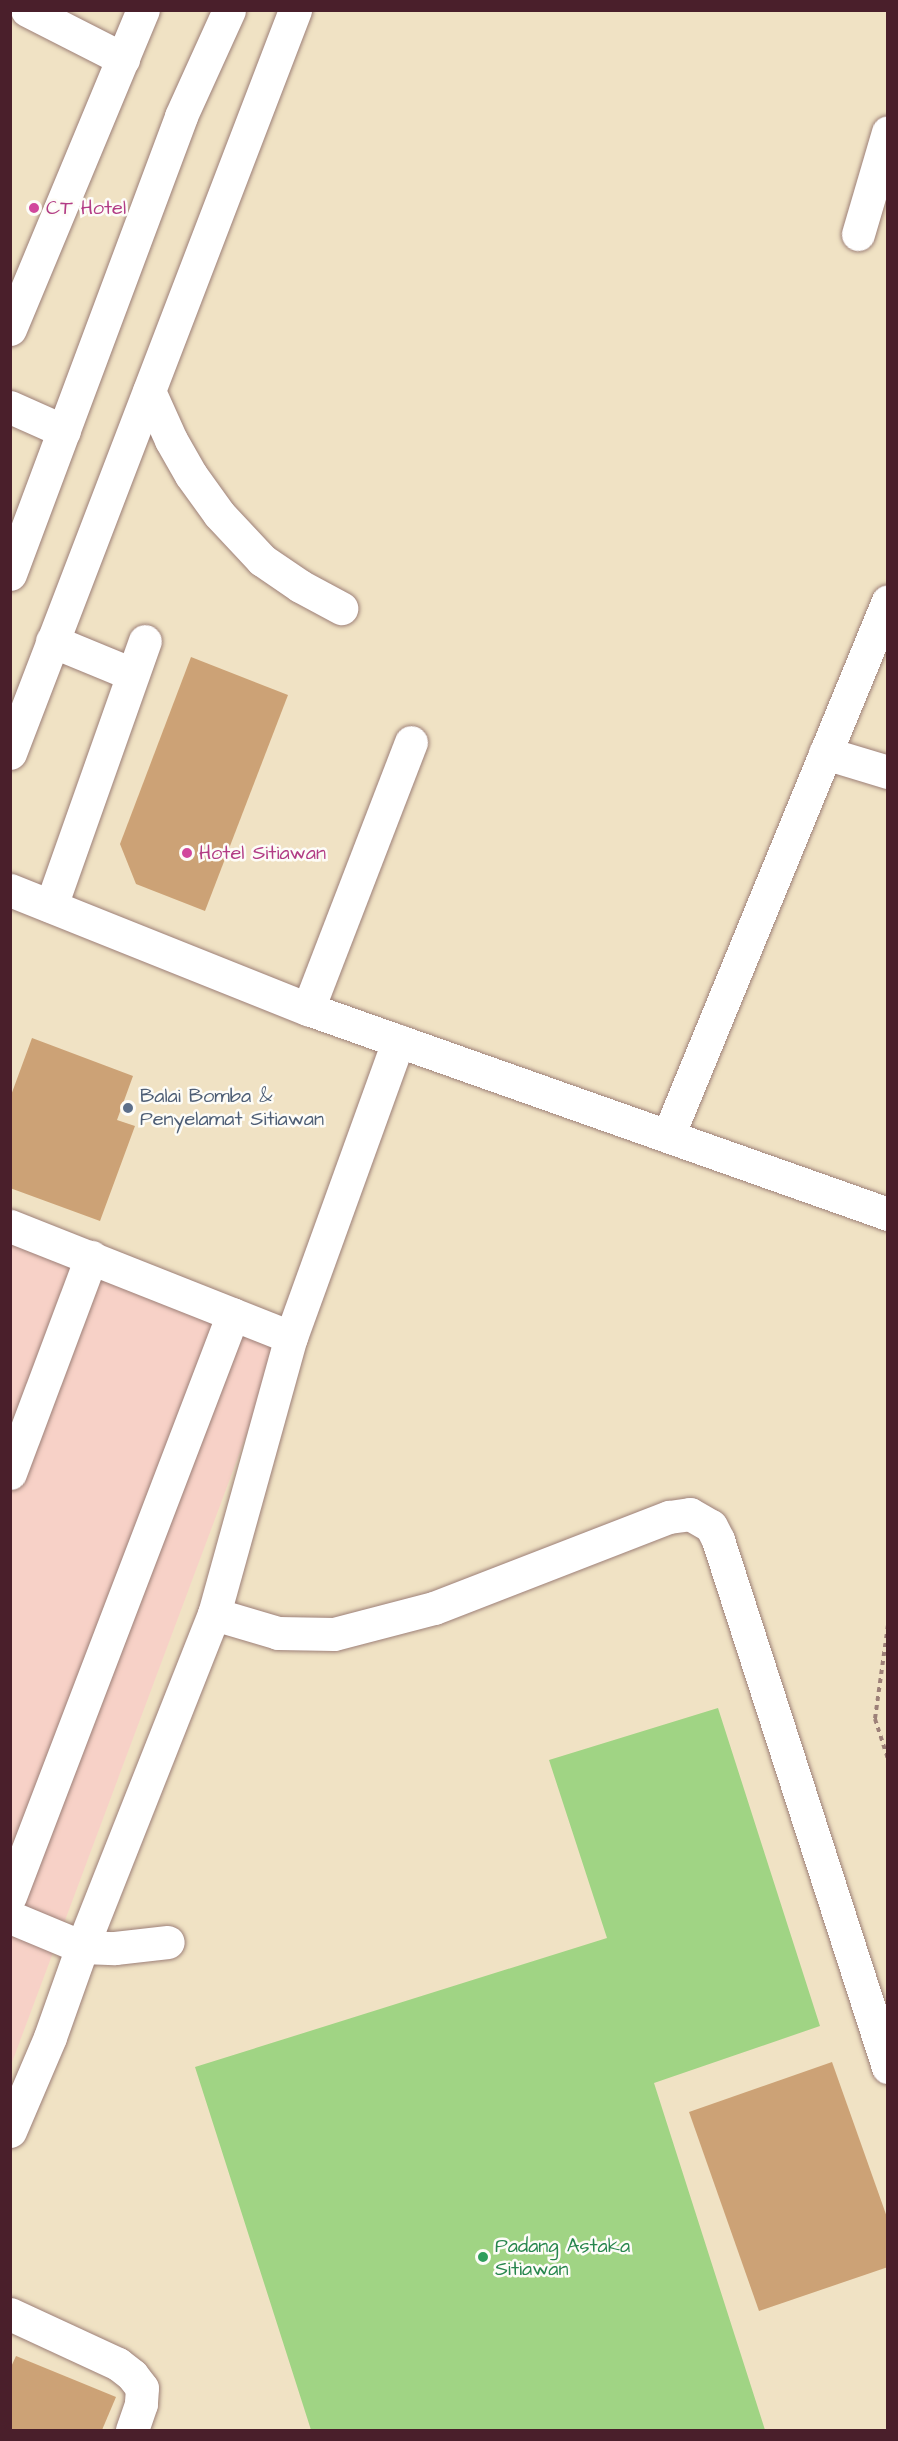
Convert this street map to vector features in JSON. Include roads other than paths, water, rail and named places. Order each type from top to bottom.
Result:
[{"type":"main road","points":[[27,10],[123,59]]},
{"type":"main road","points":[[10,329],[143,10]]},
{"type":"main road","points":[[10,574],[182,116],[229,10]]},
{"type":"main road","points":[[10,753],[296,10]]},
{"type":"main road","points":[[858,234],[888,132]]},
{"type":"main road","points":[[149,391],[171,440],[191,476],[219,514],[262,560],[300,586],[341,608]]},
{"type":"main road","points":[[10,407],[64,430]]},
{"type":"main road","points":[[668,1136],[888,601]]},
{"type":"main road","points":[[52,641],[132,674]]},
{"type":"main road","points":[[51,906],[145,641]]},
{"type":"main road","points":[[308,1009],[411,742]]},
{"type":"main road","points":[[825,753],[888,772]]},
{"type":"main road","points":[[10,890],[308,1009],[888,1214]]},
{"type":"main road","points":[[10,2132],[50,2037],[82,1947],[214,1614],[291,1337],[398,1041]]},
{"type":"main road","points":[[10,1226],[291,1337]]},
{"type":"main road","points":[[10,1473],[91,1257]]},
{"type":"main road","points":[[10,1896],[233,1314]]},
{"type":"main road","points":[[214,1614],[279,1634],[334,1634],[434,1608],[669,1517],[690,1514],[711,1526],[718,1540],[888,2067]]},
{"type":"main road","points":[[10,1917],[82,1947],[115,1948],[168,1942]]},
{"type":"main road","points":[[10,2314],[118,2364],[132,2375],[142,2388],[141,2404],[132,2430]]},
{"type":"place","name":"CT Hotel","points":[[34,208]]},
{"type":"place","name":"Hotel Sitiawan","points":[[187,853]]},
{"type":"place","name":"Balai Bomba & Penyelamat Sitiawan","points":[[128,1108]]},
{"type":"place","name":"Padang Astaka Sitiawan","points":[[483,2257]]}]
